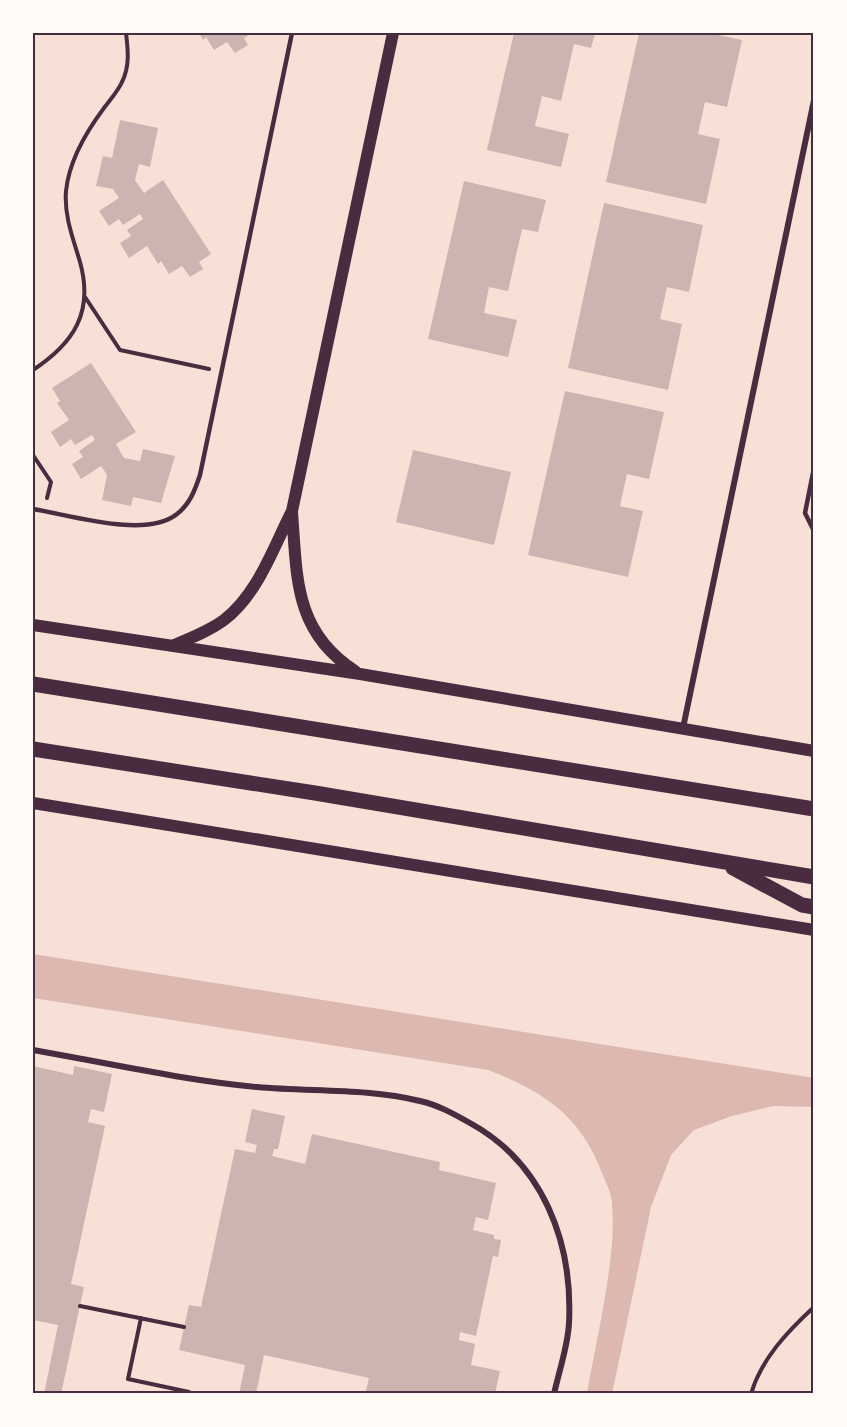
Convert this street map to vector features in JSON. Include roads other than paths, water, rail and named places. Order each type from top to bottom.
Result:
[{"type":"main road","points":[[173,646],[209,630],[239,606],[260,574],[292,511],[393,33]]},
{"type":"main road","points":[[292,511],[297,585],[309,621],[330,652],[360,674]]},
{"type":"main road","points":[[33,625],[360,674],[814,751]]},
{"type":"main road","points":[[33,684],[814,809]]},
{"type":"main road","points":[[33,749],[315,793],[814,877]]},
{"type":"main road","points":[[33,802],[814,930]]},
{"type":"main road","points":[[722,862],[802,905],[814,907]]},
{"type":"street","points":[[683,729],[814,100]]},
{"type":"street","points":[[33,1050],[135,1070],[226,1083],[301,1089],[356,1090],[422,1101],[450,1111],[489,1133],[514,1156],[537,1185],[560,1231],[566,1255],[569,1325],[554,1394]]},
{"type":"lane","points":[[33,509],[132,526],[155,525],[177,515],[192,497],[200,475],[292,33]]},
{"type":"lane","points":[[814,468],[805,513],[814,531]]}]
